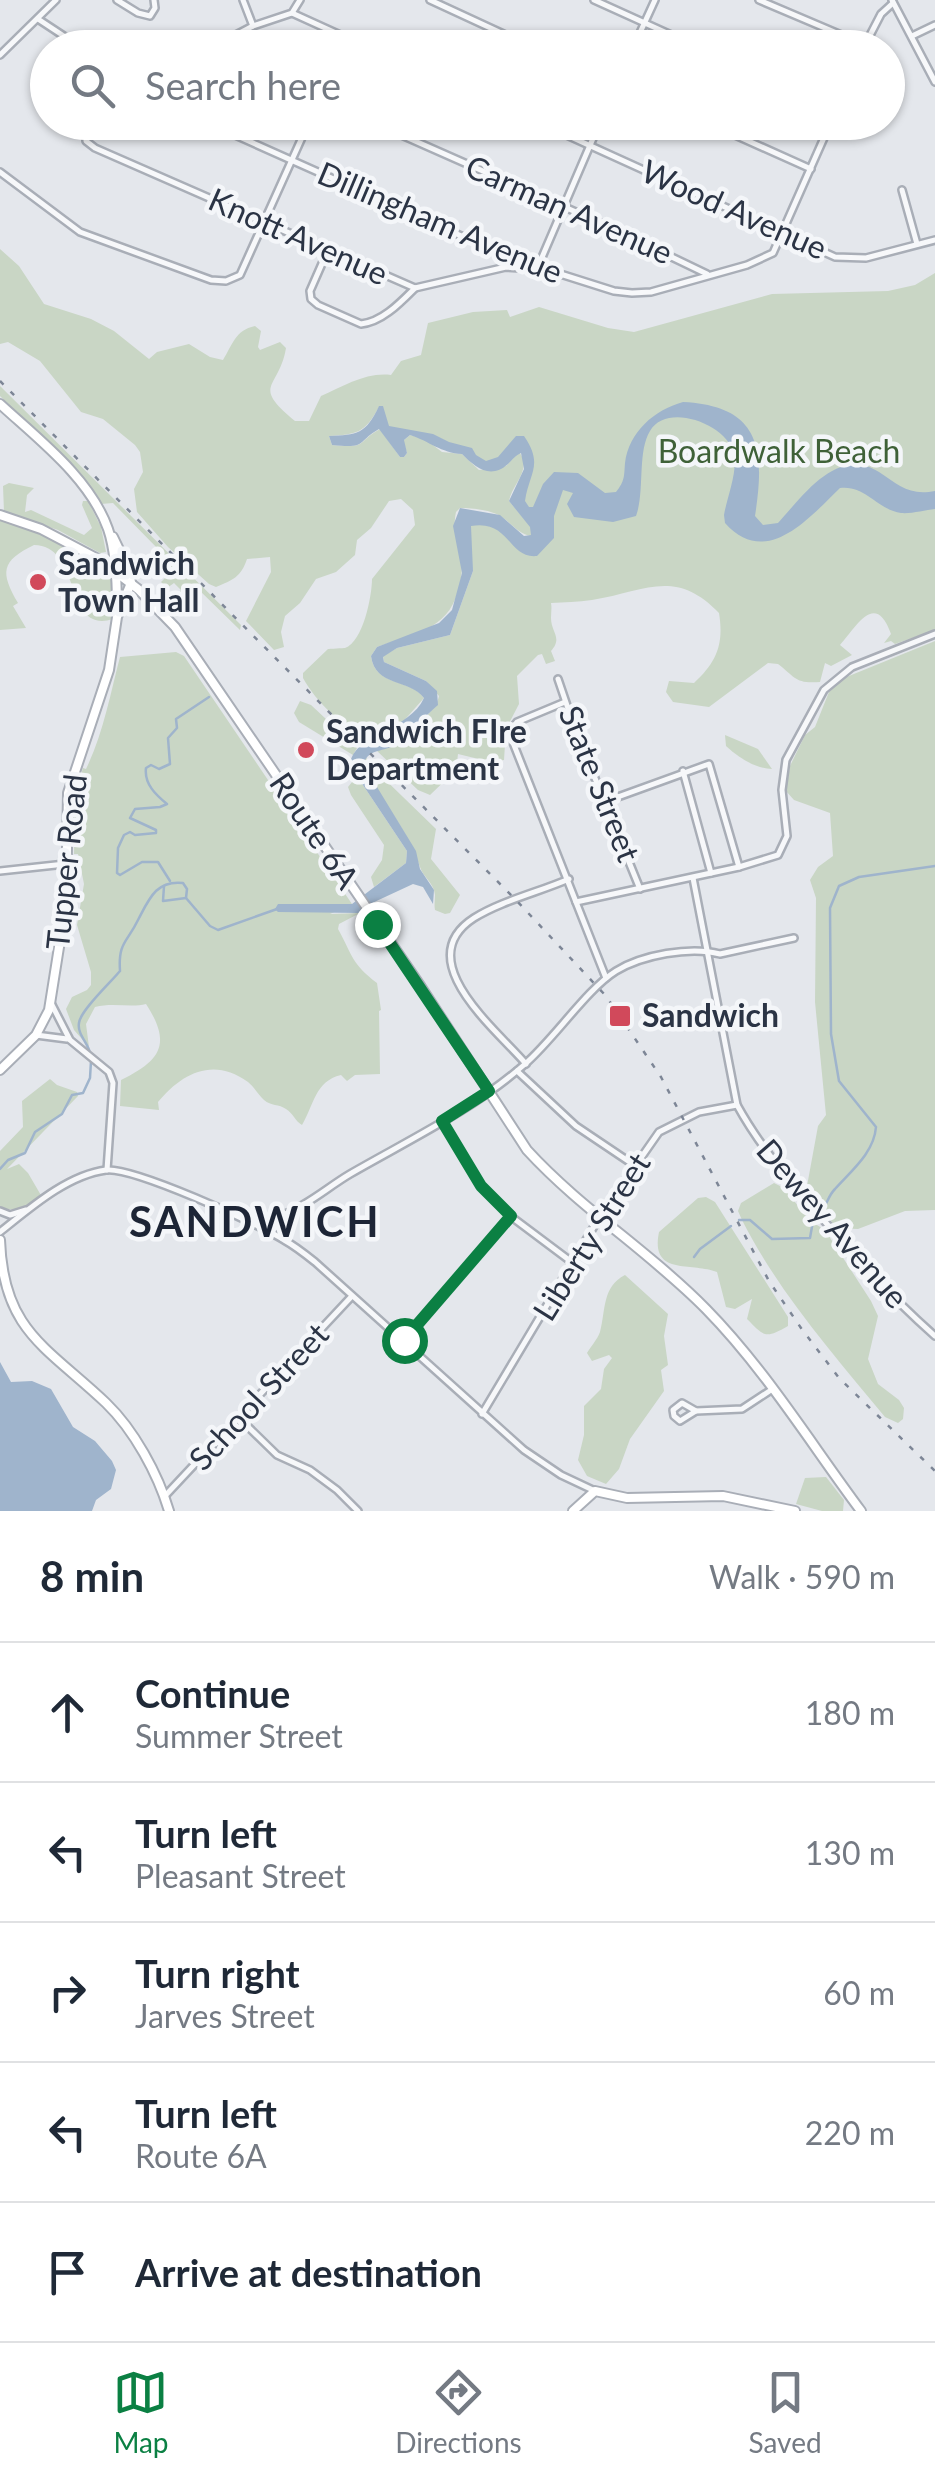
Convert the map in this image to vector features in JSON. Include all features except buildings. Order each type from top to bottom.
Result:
[{"type":"main road","points":[[0,404],[73,475],[94,503],[128,568],[130,583]]},
{"type":"main road","name":"Route 6A","points":[[0,515],[62,538],[114,569],[168,619],[194,651],[527,1150],[707,1310],[861,1511]]},
{"type":"main road","points":[[109,531],[118,617]]},
{"type":"main road","name":"Tupper Road","points":[[0,1070],[36,1035],[51,1002],[64,919],[68,793],[112,659],[118,617],[130,583]]},
{"type":"main road","points":[[0,1240],[6,1291],[18,1319],[121,1420],[169,1511]]},
{"type":"main road","points":[[573,1511],[595,1490],[620,1498],[724,1496],[795,1511]]},
{"type":"street","points":[[0,55],[56,0]]},
{"type":"street","points":[[117,0],[150,16],[154,0]]},
{"type":"street","points":[[243,0],[254,26]]},
{"type":"street","points":[[246,30],[292,13],[300,0]]},
{"type":"street","points":[[430,0],[495,30]]},
{"type":"street","points":[[594,0],[661,30]]},
{"type":"street","points":[[641,30],[654,0]]},
{"type":"street","points":[[760,0],[828,30]]},
{"type":"street","points":[[872,30],[893,1],[935,82]]},
{"type":"street","points":[[292,13],[330,30]]},
{"type":"street","points":[[38,18],[56,30]]},
{"type":"street","points":[[912,36],[935,25]]},
{"type":"street","name":"Knott Avenue","points":[[86,140],[95,148],[415,288],[506,267],[537,269]]},
{"type":"street","name":"Dillingham Avenue","points":[[247,140],[537,269],[632,293],[651,292],[759,261],[772,252],[823,140]]},
{"type":"street","points":[[0,172],[80,232],[211,280],[226,281],[240,275],[301,140]]},
{"type":"street","name":"Carman Avenue","points":[[412,140],[709,275]]},
{"type":"street","name":"Wood Avenue","points":[[579,140],[835,257],[850,259],[935,240]]},
{"type":"street","points":[[537,269],[592,140]]},
{"type":"street","points":[[746,140],[811,169]]},
{"type":"street","points":[[902,190],[917,244]]},
{"type":"street","points":[[328,250],[310,290],[311,299],[318,306],[368,324],[415,288]]},
{"type":"street","points":[[576,902],[739,867],[781,852],[786,836],[782,790],[786,760],[824,690],[852,667],[935,634]]},
{"type":"street","name":"State Street","points":[[558,678],[640,889]]},
{"type":"street","points":[[565,702],[524,718],[512,733],[606,978]]},
{"type":"street","points":[[604,802],[683,771],[705,764],[712,766],[739,867]]},
{"type":"street","points":[[683,771],[710,874]]},
{"type":"street","points":[[0,871],[65,864]]},
{"type":"street","name":"Dewey Avenue","points":[[692,878],[737,1104],[755,1138],[846,1250],[894,1300],[935,1334]]},
{"type":"street","points":[[526,1064],[475,1009],[455,980],[450,951],[456,932],[476,917],[569,879]]},
{"type":"street","points":[[266,1231],[332,1185],[442,1121],[517,1071],[606,978],[647,959],[707,951],[720,954],[794,938]]},
{"type":"street","points":[[51,1002],[70,1040]]},
{"type":"street","points":[[36,1035],[70,1040],[109,1072],[114,1092],[107,1170]]},
{"type":"street","points":[[517,1071],[576,1126],[637,1167]]},
{"type":"street","name":"Liberty Street","points":[[482,1414],[599,1218],[659,1132],[699,1112],[737,1104]]},
{"type":"street","points":[[442,1121],[481,1186],[511,1216],[573,1264]]},
{"type":"street","points":[[0,1232],[28,1209],[77,1180],[107,1170],[134,1174],[266,1231],[315,1262],[537,1460],[595,1490]]},
{"type":"street","points":[[0,1212],[10,1215],[28,1209]]},
{"type":"street","points":[[282,1239],[296,1210]]},
{"type":"street","points":[[404,1340],[511,1216]]},
{"type":"street","name":"School Street","points":[[164,1497],[352,1296]]},
{"type":"street","points":[[696,1410],[742,1409],[771,1390]]},
{"type":"street","points":[[239,1418],[277,1455],[310,1470],[358,1511]]},
{"type":"green space","name":"Boardwalk Beach","points":[[0,249],[19,266],[44,304],[114,331],[149,359],[157,352],[189,344],[223,360],[238,335],[255,326],[261,331],[260,350],[280,342],[286,348],[271,393],[295,421],[309,421],[321,396],[364,378],[391,375],[401,361],[421,355],[428,323],[473,312],[507,310],[510,317],[539,307],[634,332],[772,294],[888,291],[915,285],[935,273],[935,630],[895,644],[884,643],[891,634],[885,621],[872,613],[840,645],[852,655],[831,666],[825,663],[820,682],[800,681],[778,664],[768,663],[709,707],[673,702],[666,692],[669,681],[694,683],[717,652],[719,613],[703,599],[688,590],[659,586],[592,600],[551,603],[556,639],[551,651],[555,661],[546,664],[542,654],[538,655],[517,676],[519,704],[506,729],[504,760],[491,762],[458,754],[456,770],[430,795],[418,790],[376,750],[413,728],[430,712],[439,696],[426,681],[384,662],[383,656],[397,648],[450,635],[473,571],[463,540],[463,516],[493,521],[534,548],[539,542],[543,515],[524,514],[514,500],[527,474],[526,450],[515,449],[488,467],[479,465],[471,453],[443,446],[418,432],[395,432],[395,441],[379,407],[359,431],[329,436],[332,445],[352,446],[380,429],[400,457],[407,453],[403,441],[410,435],[425,439],[442,452],[462,454],[479,470],[506,466],[519,452],[524,464],[509,501],[531,527],[531,536],[493,513],[460,508],[456,512],[462,571],[453,604],[437,623],[377,647],[371,656],[379,673],[424,698],[401,724],[368,740],[331,714],[303,673],[328,649],[345,648],[357,637],[368,607],[372,579],[415,525],[413,510],[401,499],[389,501],[371,528],[357,540],[355,555],[336,572],[316,579],[300,603],[285,616],[281,632],[284,647],[274,650],[246,621],[271,572],[270,557],[247,559],[232,580],[216,587],[209,584],[137,512],[134,489],[143,472],[135,445],[103,419],[81,412],[40,361],[8,342],[0,344]]},
{"type":"green space","points":[[0,386],[241,625],[240,630],[197,588],[190,594],[186,589],[176,598],[181,590],[174,583],[167,588],[161,582],[168,575],[162,568],[170,560],[161,557],[161,552],[113,503],[101,504],[74,468],[0,396]]},
{"type":"green space","points":[[9,483],[34,488],[27,495],[25,512],[31,510],[84,535],[92,528],[82,505],[88,501],[101,527],[106,552],[100,553],[58,530],[4,512],[3,486]]},
{"type":"green space","points":[[0,519],[57,541],[97,565],[112,583],[113,619],[97,620],[86,614],[60,559],[49,549],[34,545],[15,556],[6,575],[18,603],[13,606],[26,628],[0,630]]},
{"type":"green space","points":[[935,641],[935,1210],[905,1211],[858,1229],[836,1228],[807,1186],[818,1126],[826,1115],[815,1002],[816,898],[810,880],[818,867],[833,856],[830,813],[794,800],[786,791],[790,766],[805,735],[815,727],[829,692],[844,678]]},
{"type":"green space","points":[[176,652],[184,656],[352,904],[330,914],[360,913],[339,924],[338,929],[357,964],[377,983],[381,1010],[380,1074],[355,1075],[347,1081],[341,1075],[332,1078],[320,1088],[302,1125],[286,1109],[264,1100],[248,1082],[222,1070],[198,1072],[177,1083],[158,1102],[159,1110],[120,1106],[121,1080],[145,1065],[158,1050],[159,1030],[154,1018],[146,1004],[95,1007],[86,1024],[89,1047],[74,1030],[66,1009],[72,997],[91,985],[77,925],[84,884],[78,854],[74,854],[75,795],[83,768],[86,769],[97,742],[120,657]]},
{"type":"green space","points":[[300,701],[311,705],[357,748],[353,755],[299,722],[294,713]]},
{"type":"green space","points":[[725,735],[758,749],[772,769],[737,755],[726,746]]},
{"type":"green space","points":[[366,757],[436,829],[431,859],[460,895],[450,913],[435,910],[433,887],[363,764]]},
{"type":"green space","points":[[357,776],[407,851],[406,863],[374,887],[371,877],[382,860],[384,845],[351,795],[348,787]]},
{"type":"green space","points":[[50,1079],[78,1096],[7,1169],[19,1164],[42,1197],[21,1208],[5,1208],[0,1206],[0,1151],[23,1127],[22,1101]]},
{"type":"green space","points":[[774,1183],[784,1188],[809,1220],[825,1230],[871,1301],[878,1316],[868,1359],[878,1384],[904,1408],[903,1419],[898,1423],[885,1417],[808,1323],[742,1220],[738,1211],[741,1203]]},
{"type":"green space","points":[[698,1198],[715,1202],[788,1317],[788,1326],[770,1334],[762,1333],[747,1319],[752,1299],[735,1309],[726,1307],[717,1272],[674,1265],[660,1255],[659,1232]]},
{"type":"green space","points":[[625,1275],[668,1314],[664,1336],[668,1365],[661,1370],[664,1391],[630,1439],[619,1469],[606,1484],[587,1476],[578,1460],[584,1435],[584,1406],[601,1389],[604,1369],[612,1358],[609,1355],[592,1361],[587,1353],[600,1332],[609,1292]]},
{"type":"green space","points":[[826,1477],[844,1500],[843,1511],[822,1511],[796,1504],[805,1478]]},
{"type":"water","points":[[683,402],[729,412],[752,436],[759,471],[755,516],[763,525],[778,523],[809,488],[835,469],[849,465],[864,465],[911,491],[935,491],[935,509],[901,513],[857,490],[840,488],[786,534],[756,541],[740,536],[725,523],[724,515],[735,460],[729,443],[720,433],[695,420],[669,418],[658,422],[646,440],[636,516],[613,522],[574,517],[567,504],[573,493],[563,490],[554,516],[554,538],[537,556],[520,552],[494,528],[471,526],[473,571],[450,635],[397,648],[383,657],[384,662],[426,681],[437,691],[438,705],[396,744],[373,753],[363,764],[416,851],[420,869],[434,890],[433,904],[423,887],[413,884],[370,904],[360,913],[278,912],[278,904],[352,904],[406,863],[407,851],[353,770],[351,759],[365,742],[408,717],[424,698],[379,673],[371,656],[377,647],[439,623],[452,610],[462,573],[453,526],[460,508],[500,515],[524,536],[531,535],[530,527],[509,501],[524,469],[521,453],[501,469],[489,471],[462,454],[410,435],[404,440],[404,457],[379,429],[351,446],[332,445],[329,436],[360,431],[383,406],[389,426],[433,434],[472,448],[486,461],[498,457],[516,436],[524,436],[534,462],[525,501],[533,507],[543,484],[554,472],[578,473],[605,493],[616,492],[637,432],[662,411]]},
{"type":"water","points":[[0,1362],[11,1382],[32,1381],[51,1389],[73,1427],[95,1441],[112,1461],[116,1470],[111,1489],[96,1500],[92,1511],[0,1511]]},
{"type":"waterway","points":[[170,881],[158,862],[142,862],[120,875],[118,848],[130,832],[156,833],[130,818],[135,809],[167,804],[149,784],[146,768],[151,765],[159,769],[170,764],[168,738],[177,728],[176,719],[209,697]]},
{"type":"waterway","points":[[822,1210],[866,1153],[876,1127],[839,1081],[831,1034],[830,908],[839,886],[859,877],[935,866]]},
{"type":"waterway","points":[[90,1053],[80,1031],[81,1018],[120,971],[124,943],[160,888],[183,883],[186,898],[218,930],[277,909]]},
{"type":"waterway","points":[[164,886],[163,901],[186,898]]},
{"type":"waterway","points":[[0,1169],[8,1160],[25,1153],[35,1132],[62,1114],[72,1095],[83,1093],[90,1078],[91,1061]]},
{"type":"waterway","points":[[739,1220],[750,1220],[772,1239],[810,1238],[813,1221]]},
{"type":"waterway","points":[[694,1257],[731,1226]]},
{"type":"railway","points":[[0,381],[516,900],[606,996],[661,1077],[769,1281],[801,1328],[839,1378],[935,1471]]},
{"type":"place","name":"Sandwich Town Hall","points":[[38,582]]},
{"type":"place","name":"Sandwich FIre Department","points":[[306,750]]},
{"type":"place","name":"Sandwich","points":[[620,1016]]},
{"type":"district","name":"SANDWICH","points":[[255,1222]]},
{"type":"route","points":[[377,924],[489,1091],[442,1121],[481,1186],[511,1216],[404,1340]]}]
